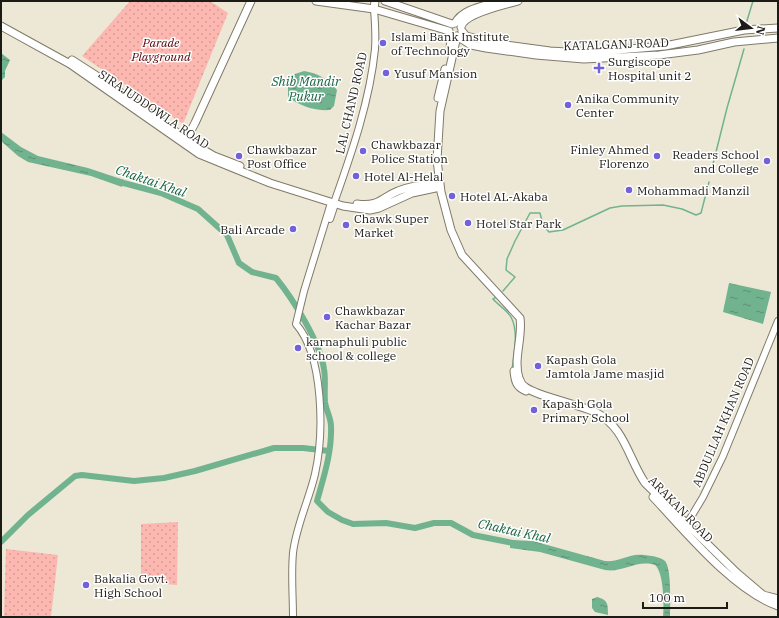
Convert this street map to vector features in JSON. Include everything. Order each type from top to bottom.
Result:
[{"type":"main road","points":[[184,141],[251,1]]},
{"type":"main road","points":[[316,1],[374,9],[455,30]]},
{"type":"main road","points":[[374,9],[375,1]]},
{"type":"main road","points":[[385,1],[455,30]]},
{"type":"main road","points":[[455,30],[459,17],[467,12],[500,1]]},
{"type":"main road","points":[[455,30],[466,19],[481,12],[518,1]]},
{"type":"main road","name":"SIRAJUDDOWLA ROAD","points":[[1,22],[84,67],[213,162],[270,183],[334,202],[370,210],[379,208],[412,192],[437,186]]},
{"type":"main road","name":"SIRAJUDDOWLA ROAD","points":[[1,26],[70,64],[184,141]]},
{"type":"main road","name":"KATALGANJ ROAD","points":[[455,30],[466,36],[499,44],[550,52],[583,53],[665,46],[744,30],[778,28]]},
{"type":"main road","name":"KATALGANJ ROAD","points":[[455,30],[467,43],[500,50],[584,59],[659,55],[698,50],[734,42],[778,38]]},
{"type":"main road","name":"ARAKAN ROAD","points":[[455,30],[454,49],[440,111],[437,186],[451,230],[462,255],[520,318],[522,327],[517,365],[519,378],[523,386],[532,391],[583,407],[605,418],[622,436],[630,452],[636,470],[645,483],[715,561],[757,597],[778,606]]},
{"type":"main road","name":"ARAKAN ROAD","points":[[455,30],[442,80],[436,111],[433,158],[437,186],[452,246],[459,256],[516,319],[517,327],[514,370],[515,383],[519,388],[587,411],[603,420],[621,440],[637,479],[685,527],[737,573],[763,595],[778,599]]},
{"type":"main road","points":[[454,49],[460,44],[467,43]]},
{"type":"street","name":"LAL CHAND ROAD","points":[[293,617],[293,552],[315,472],[319,443],[319,397],[314,363],[306,339],[297,325],[334,202],[348,162],[370,82],[375,48],[374,9]]},
{"type":"street","name":"ABDULLAH KHAN ROAD","points":[[685,527],[719,466],[778,321]]},
{"type":"green space","name":"Parade Playground","points":[[130,1],[210,1],[228,13],[183,124],[82,56]]},
{"type":"green space","points":[[178,522],[177,585],[141,582],[141,524]]},
{"type":"green space","points":[[6,549],[58,555],[51,617],[4,617]]},
{"type":"water","points":[[1,53],[10,60],[5,71],[5,77],[1,81]]},
{"type":"water","name":"Shib Mandir Pukur","points":[[304,71],[314,73],[322,77],[337,90],[334,106],[330,110],[319,110],[308,107],[288,97],[288,82],[292,75]]},
{"type":"water","points":[[1,132],[21,147],[38,156],[88,168],[124,180],[122,187],[91,176],[28,162],[18,156],[1,141]]},
{"type":"water","points":[[729,283],[771,292],[763,324],[723,312]]},
{"type":"water","points":[[510,540],[533,541],[605,561],[613,561],[638,555],[663,559],[669,572],[670,617],[663,617],[662,582],[658,569],[655,565],[642,564],[618,570],[605,570],[540,552],[510,548]]},
{"type":"water","points":[[597,597],[607,603],[608,615],[595,612],[592,608],[592,599]]},
{"type":"waterway","points":[[746,24],[753,1]]},
{"type":"waterway","points":[[711,172],[744,49]]},
{"type":"waterway","name":"Chaktai Khal","points":[[116,181],[161,193],[198,209],[227,235],[239,263],[252,272],[276,278],[298,309],[312,334],[324,369],[325,402],[331,423],[331,436],[327,464],[317,501],[328,512],[353,524],[386,523],[415,528],[434,523],[451,523],[473,535],[518,544]]},
{"type":"waterway","points":[[503,291],[515,277],[506,270],[507,259],[530,213],[540,213],[543,225],[549,232],[563,230],[610,208],[622,206],[663,205],[682,209],[696,215],[701,213],[709,182]]},
{"type":"waterway","points":[[495,298],[493,299],[511,317],[515,329],[512,370]]},
{"type":"waterway","name":"Chaktai Khal","points":[[1,542],[28,515],[75,476],[82,475],[134,481],[164,478],[195,471],[274,448],[303,448],[329,451]]},
{"type":"place","name":"Islami Bank Institute of Technology","points":[[383,43]]},
{"type":"place","name":"Surgiscope Hospital unit 2","points":[[599,68]]},
{"type":"place","name":"Yusuf Mansion","points":[[386,73]]},
{"type":"place","name":"Anika Community Center","points":[[568,105]]},
{"type":"place","name":"Chawkbazar Police Station","points":[[363,151]]},
{"type":"place","name":"Chawkbazar Post Office","points":[[239,156]]},
{"type":"place","name":"Finley Ahmed Florenzo","points":[[657,156]]},
{"type":"place","name":"Readers School and College","points":[[767,161]]},
{"type":"place","name":"Hotel Al-Helal","points":[[356,176]]},
{"type":"place","name":"Mohammadi Manzil","points":[[629,190]]},
{"type":"place","name":"Hotel AL-Akaba","points":[[452,196]]},
{"type":"place","name":"Hotel Star Park","points":[[468,223]]},
{"type":"place","name":"Chawk Super Market","points":[[346,225]]},
{"type":"place","name":"Bali Arcade","points":[[293,229]]},
{"type":"place","name":"Chawkbazar Kachar Bazar","points":[[327,317]]},
{"type":"place","name":"karnaphuli public school & college","points":[[298,348]]},
{"type":"place","name":"Kapash Gola Jamtola Jame masjid","points":[[538,366]]},
{"type":"place","name":"Kapash Gola Primary School","points":[[534,410]]},
{"type":"place","name":"Bakalia Govt. High School","points":[[86,585]]}]
